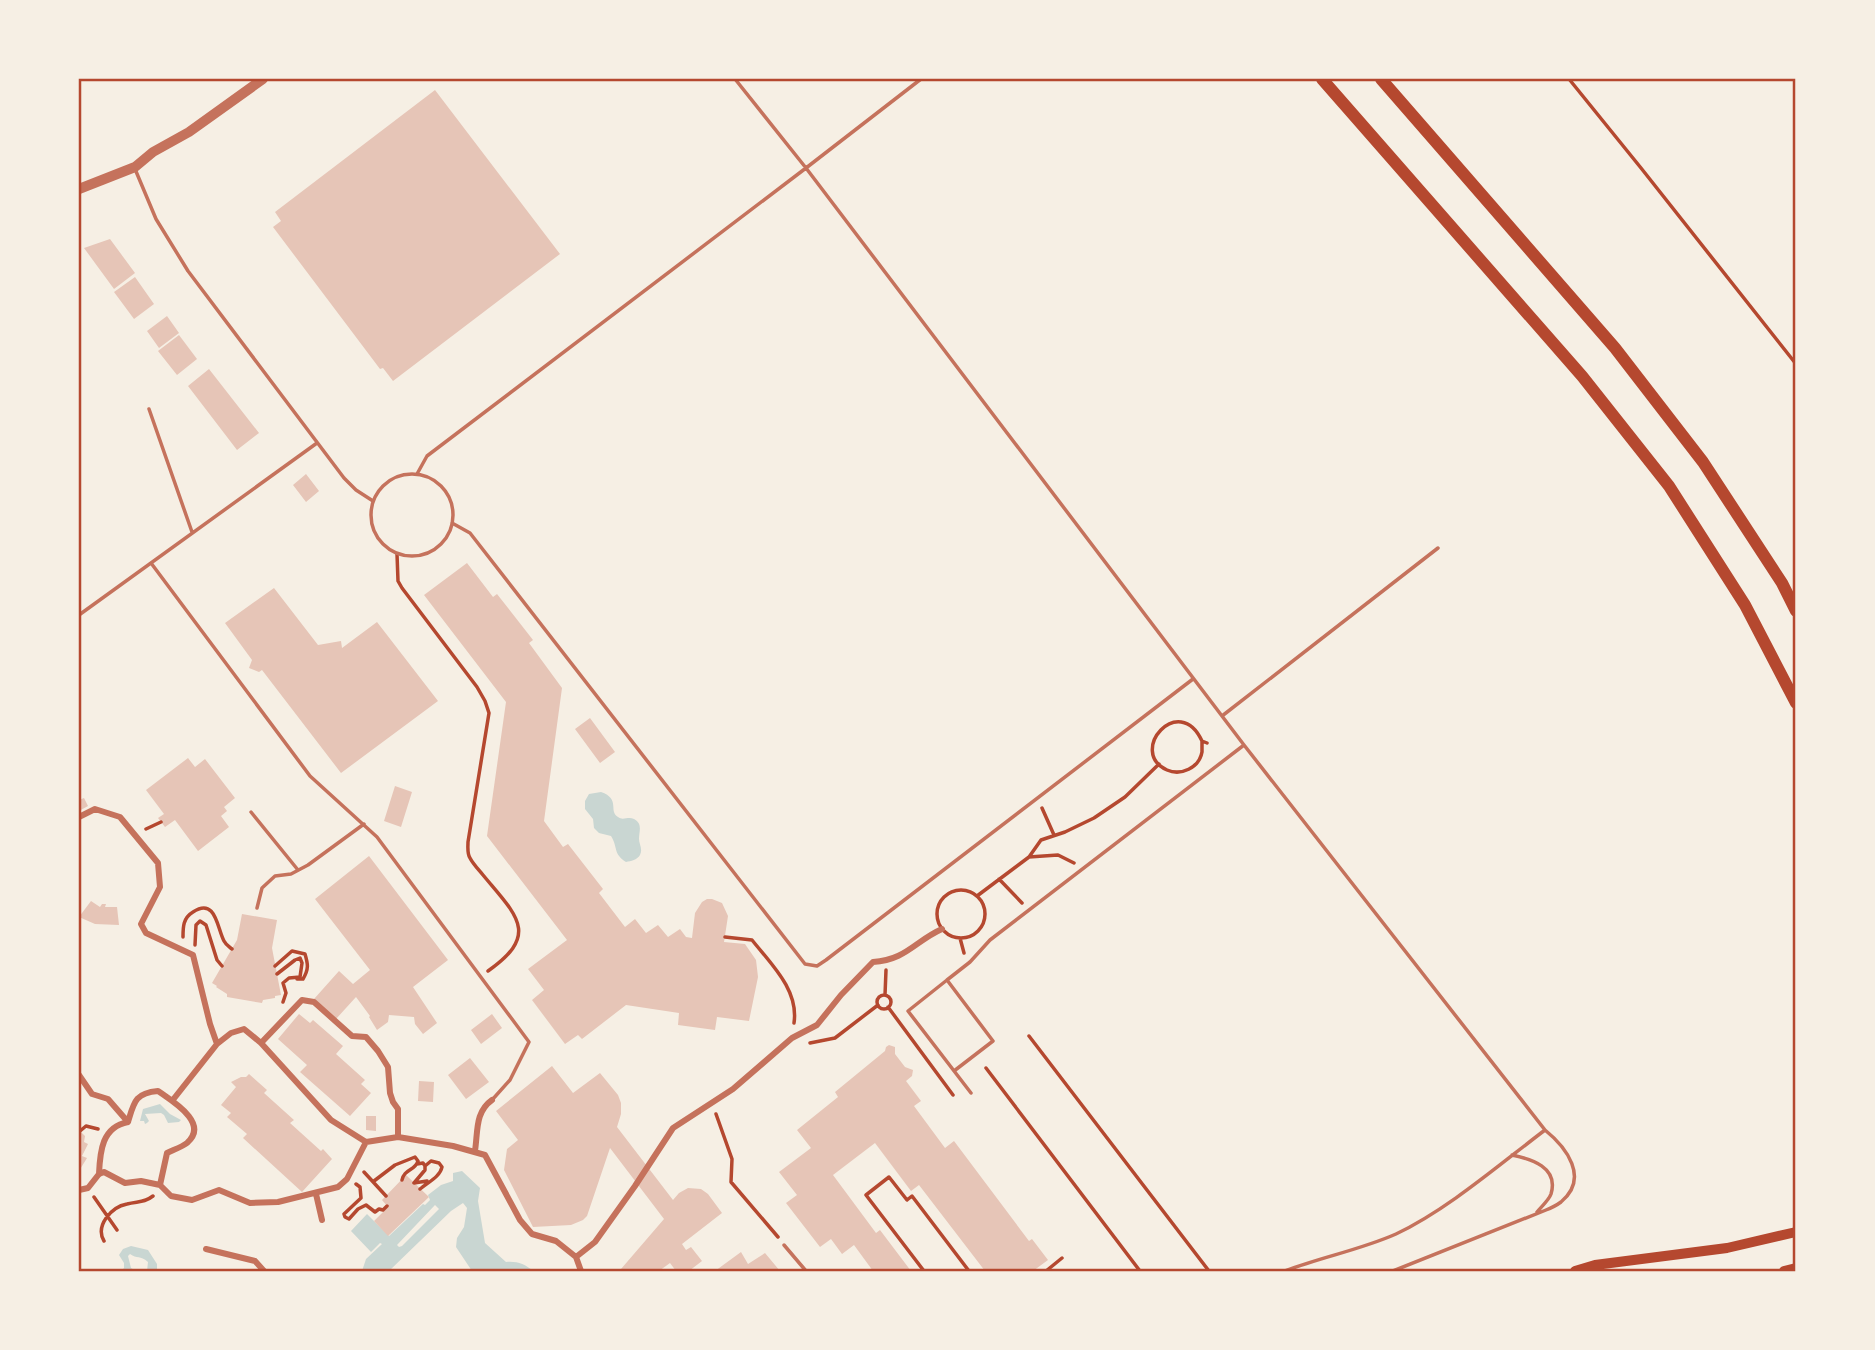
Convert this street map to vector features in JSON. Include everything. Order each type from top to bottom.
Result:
[{"type":"main road","points":[[1322,79],[1582,376],[1669,486],[1745,605],[1796,703]]},
{"type":"main road","points":[[1381,79],[1615,348],[1703,462],[1782,583],[1796,611]]},
{"type":"main road","points":[[1575,1271],[1595,1265],[1727,1248],[1796,1232]]},
{"type":"main road","points":[[1784,1271],[1796,1268]]},
{"type":"street","points":[[79,189],[135,167],[153,152],[189,132],[263,79]]},
{"type":"street","points":[[79,817],[95,809],[120,817],[158,863],[160,887],[141,924],[146,933],[192,955],[217,1044]]},
{"type":"street","points":[[576,1256],[595,1241],[673,1128],[733,1089],[792,1038],[817,1025],[873,961],[888,961],[904,954],[927,936],[942,929]]},
{"type":"street","points":[[261,1043],[302,1000],[314,1002],[352,1036],[366,1037],[388,1068],[390,1093],[398,1109],[398,1137]]},
{"type":"street","points":[[172,1101],[217,1044],[231,1033],[244,1029],[261,1043],[331,1120],[366,1142],[398,1137],[428,1141],[485,1155],[520,1220],[532,1234],[556,1241],[576,1256],[581,1271]]},
{"type":"street","points":[[79,1075],[92,1094],[108,1099],[128,1122]]},
{"type":"street","points":[[128,1122],[134,1102],[146,1092],[159,1091],[190,1116],[193,1134],[188,1143],[167,1153],[159,1185]]},
{"type":"street","points":[[475,1151],[480,1112],[492,1100]]},
{"type":"street","points":[[79,1190],[88,1188],[99,1174],[103,1140],[118,1124],[128,1122]]},
{"type":"street","points":[[99,1174],[104,1172],[125,1183],[141,1181],[159,1185],[171,1196],[192,1200],[219,1190],[250,1203],[278,1202],[338,1187],[347,1179],[366,1142]]},
{"type":"street","points":[[316,1194],[322,1220]]},
{"type":"street","points":[[206,1249],[255,1261],[264,1271]]},
{"type":"lane","points":[[735,79],[806,168],[1244,745],[1545,1130],[1557,1140],[1573,1161],[1571,1191],[1561,1202],[1394,1271]]},
{"type":"lane","points":[[416,474],[427,456],[921,79]]},
{"type":"lane","points":[[135,167],[156,219],[188,271],[344,478],[373,501]]},
{"type":"lane","points":[[149,409],[192,533]]},
{"type":"lane","points":[[79,615],[317,443]]},
{"type":"lane","points":[[416,474],[429,478],[448,496],[452,523],[442,544],[421,556],[409,556],[386,548],[377,538],[370,513],[380,489],[390,480],[416,474]]},
{"type":"lane","points":[[452,523],[470,533],[805,964],[817,965],[826,960],[1194,679]]},
{"type":"lane","points":[[1222,716],[1438,548]]},
{"type":"lane","points":[[151,563],[310,776],[377,837],[530,1042],[510,1080],[492,1100]]},
{"type":"lane","points":[[971,1093],[908,1011],[970,962],[990,940],[1244,745]]},
{"type":"lane","points":[[251,812],[298,870]]},
{"type":"lane","points":[[257,908],[262,888],[275,876],[291,874],[308,865],[364,824]]},
{"type":"lane","points":[[947,980],[993,1041],[954,1070]]},
{"type":"lane","points":[[1284,1271],[1370,1245],[1399,1233],[1452,1200],[1545,1130]]},
{"type":"lane","points":[[1512,1155],[1532,1159],[1548,1171],[1551,1194],[1536,1214]]},
{"type":"lane","points":[[785,1244],[806,1271]]},
{"type":"path","points":[[1569,79],[1796,364]]},
{"type":"path","points":[[397,554],[398,581],[402,589],[477,687],[489,713],[468,842],[469,857],[506,903],[518,923],[518,940],[503,960],[481,976]]},
{"type":"path","points":[[1191,720],[1192,727]]},
{"type":"path","points":[[1175,722],[1192,727],[1204,742],[1198,761],[1184,772],[1168,771],[1159,764],[1153,749],[1154,738],[1159,730],[1175,722]]},
{"type":"path","points":[[977,896],[1029,857],[1041,839],[1065,832],[1094,818],[1125,797],[1159,764]]},
{"type":"path","points":[[1036,800],[1054,835]]},
{"type":"path","points":[[135,835],[161,822]]},
{"type":"path","points":[[1029,857],[1058,855],[1084,867]]},
{"type":"path","points":[[999,879],[1024,905]]},
{"type":"path","points":[[965,890],[977,896],[985,914],[976,933],[960,938],[942,929],[936,913],[938,904],[949,892],[965,890]]},
{"type":"path","points":[[182,950],[183,922],[192,912],[203,908],[215,915],[225,943],[232,949]]},
{"type":"path","points":[[193,957],[196,925],[200,921],[206,925],[217,960],[222,966]]},
{"type":"path","points":[[725,937],[752,940],[789,988],[794,999],[795,1015],[792,1038],[802,1044],[835,1038],[877,1005],[878,997],[885,995]]},
{"type":"path","points":[[960,938],[965,955]]},
{"type":"path","points":[[275,966],[292,951],[304,954],[308,970],[303,979],[292,977]]},
{"type":"path","points":[[277,974],[300,958],[300,976],[292,977],[283,983],[286,993],[282,1006],[289,1013]]},
{"type":"path","points":[[885,995],[888,961]]},
{"type":"path","points":[[877,1005],[882,1009],[888,1007],[891,1001],[885,995]]},
{"type":"path","points":[[888,1007],[953,1095]]},
{"type":"path","points":[[1029,1036],[1209,1271]]},
{"type":"path","points":[[986,1068],[1140,1271]]},
{"type":"path","points":[[712,1102],[732,1158],[731,1182],[785,1244]]},
{"type":"path","points":[[80,1131],[83,1126],[89,1126],[109,1133]]},
{"type":"path","points":[[374,1181],[405,1160],[415,1157],[417,1164]]},
{"type":"path","points":[[431,1161],[439,1163],[441,1172],[431,1181],[414,1183],[425,1170],[425,1166],[431,1161]]},
{"type":"path","points":[[402,1180],[403,1175],[417,1164],[423,1163],[425,1166]]},
{"type":"path","points":[[355,1164],[386,1196]]},
{"type":"path","points":[[924,1271],[866,1195],[889,1177],[906,1200],[912,1196],[969,1271]]},
{"type":"path","points":[[347,1179],[360,1187],[361,1198],[344,1214],[345,1217],[349,1219],[366,1205],[374,1212],[387,1206]]},
{"type":"path","points":[[420,1189],[428,1181]]},
{"type":"path","points":[[104,1241],[101,1236],[102,1224],[108,1217],[124,1204],[146,1202],[159,1185]]},
{"type":"path","points":[[88,1188],[117,1230]]},
{"type":"path","points":[[1046,1271],[1062,1258]]},
{"type":"shaded area","points":[[601,792],[611,798],[618,817],[632,818],[639,823],[641,851],[636,859],[626,862],[617,853],[611,836],[599,833],[594,828],[593,819],[585,809],[585,801],[589,794]]},
{"type":"shaded area","points":[[160,1104],[181,1120],[168,1123],[161,1113],[145,1114],[149,1121],[145,1124],[140,1121],[143,1109]]},
{"type":"shaded area","points":[[462,1171],[480,1188],[478,1201],[485,1243],[506,1262],[527,1266],[533,1271],[472,1271],[456,1247],[457,1238],[464,1227],[467,1208],[463,1203],[451,1211],[389,1271],[362,1271],[366,1259],[382,1244],[371,1252],[351,1231],[367,1214],[389,1236],[430,1200],[428,1195],[441,1185],[453,1181],[453,1173]],"holes":[[[435,1205],[439,1209],[402,1246],[397,1245]]]},
{"type":"shaded area","points":[[131,1246],[148,1250],[157,1264],[157,1271],[147,1271],[148,1262],[130,1254],[128,1256],[131,1268],[136,1271],[121,1271],[124,1263],[119,1255],[123,1249]]},
{"type":"building","points":[[435,90],[560,254],[393,381],[383,368],[380,369],[273,227],[281,221],[275,212]]},
{"type":"building","points":[[110,239],[135,273],[114,289],[84,248]]},
{"type":"building","points":[[135,277],[154,304],[134,319],[114,292]]},
{"type":"building","points":[[167,316],[179,333],[159,348],[147,331]]},
{"type":"building","points":[[179,335],[197,359],[177,375],[158,351]]},
{"type":"building","points":[[209,369],[259,433],[237,450],[188,386]]},
{"type":"building","points":[[306,474],[319,491],[306,502],[293,485]]},
{"type":"building","points":[[467,563],[493,597],[497,594],[533,640],[529,643],[562,688],[544,821],[563,847],[568,844],[603,889],[599,893],[625,927],[635,919],[646,933],[658,925],[668,937],[680,929],[686,937],[692,938],[695,913],[702,902],[712,899],[722,903],[728,916],[724,942],[745,944],[756,960],[758,977],[749,1021],[717,1017],[715,1030],[678,1025],[679,1013],[626,1005],[582,1039],[578,1035],[565,1044],[532,1000],[544,990],[528,969],[567,940],[487,836],[506,702],[424,595]]},
{"type":"building","points":[[274,588],[318,645],[341,641],[342,648],[377,622],[438,701],[341,773],[262,670],[259,672],[249,668],[252,660],[225,623]]},
{"type":"building","points":[[590,718],[615,752],[600,763],[575,729]]},
{"type":"building","points":[[188,758],[195,767],[205,759],[235,798],[224,807],[227,811],[221,816],[229,827],[198,851],[175,820],[165,827],[158,818],[164,814],[146,790]]},
{"type":"building","points":[[395,786],[412,792],[401,827],[384,821]]},
{"type":"building","points":[[84,798],[88,806],[79,811],[79,800]]},
{"type":"building","points":[[369,856],[448,960],[413,987],[437,1023],[423,1034],[415,1024],[414,1017],[389,1015],[388,1022],[377,1030],[356,997],[336,1019],[314,999],[339,971],[353,984],[370,970],[315,899]]},
{"type":"building","points":[[91,901],[100,907],[106,904],[105,907],[117,907],[119,925],[95,924],[79,917]]},
{"type":"building","points":[[242,914],[277,920],[272,948],[281,995],[263,1000],[262,1003],[227,997],[227,994],[212,983],[237,940]]},
{"type":"building","points":[[299,1014],[310,1023],[313,1020],[343,1046],[336,1054],[365,1080],[361,1084],[371,1093],[350,1116],[300,1072],[307,1065],[278,1039]]},
{"type":"building","points":[[492,1014],[502,1028],[481,1044],[471,1030]]},
{"type":"building","points":[[889,1045],[895,1047],[895,1054],[905,1067],[913,1070],[912,1076],[906,1081],[921,1101],[914,1106],[945,1148],[954,1141],[1029,1241],[1032,1239],[1048,1260],[1033,1271],[985,1271],[919,1185],[911,1191],[875,1143],[833,1175],[876,1233],[880,1230],[911,1271],[873,1271],[854,1245],[842,1254],[831,1239],[820,1247],[786,1203],[797,1195],[779,1172],[811,1148],[797,1130],[838,1097],[835,1092]]},
{"type":"building","points":[[470,1058],[489,1082],[466,1099],[448,1075]]},
{"type":"building","points":[[552,1066],[573,1093],[600,1073],[618,1095],[621,1103],[617,1127],[673,1200],[688,1188],[701,1189],[722,1213],[682,1244],[686,1250],[691,1247],[702,1261],[689,1271],[676,1271],[670,1263],[659,1271],[620,1271],[664,1219],[610,1148],[587,1216],[571,1225],[533,1227],[504,1170],[507,1149],[518,1140],[496,1111]]},
{"type":"building","points":[[249,1074],[267,1090],[264,1093],[294,1120],[290,1123],[332,1159],[302,1192],[243,1138],[247,1134],[227,1117],[231,1113],[221,1105],[236,1087],[231,1082]]},
{"type":"building","points":[[419,1081],[434,1082],[433,1102],[418,1101]]},
{"type":"building","points":[[366,1116],[376,1116],[376,1131],[366,1130]]},
{"type":"building","points":[[79,1130],[85,1136],[84,1142],[88,1144],[82,1156],[87,1158],[79,1171]]},
{"type":"building","points":[[406,1175],[429,1197],[388,1236],[374,1221],[388,1207],[382,1200]]},
{"type":"building","points":[[741,1252],[748,1264],[765,1253],[780,1271],[715,1271]]}]
